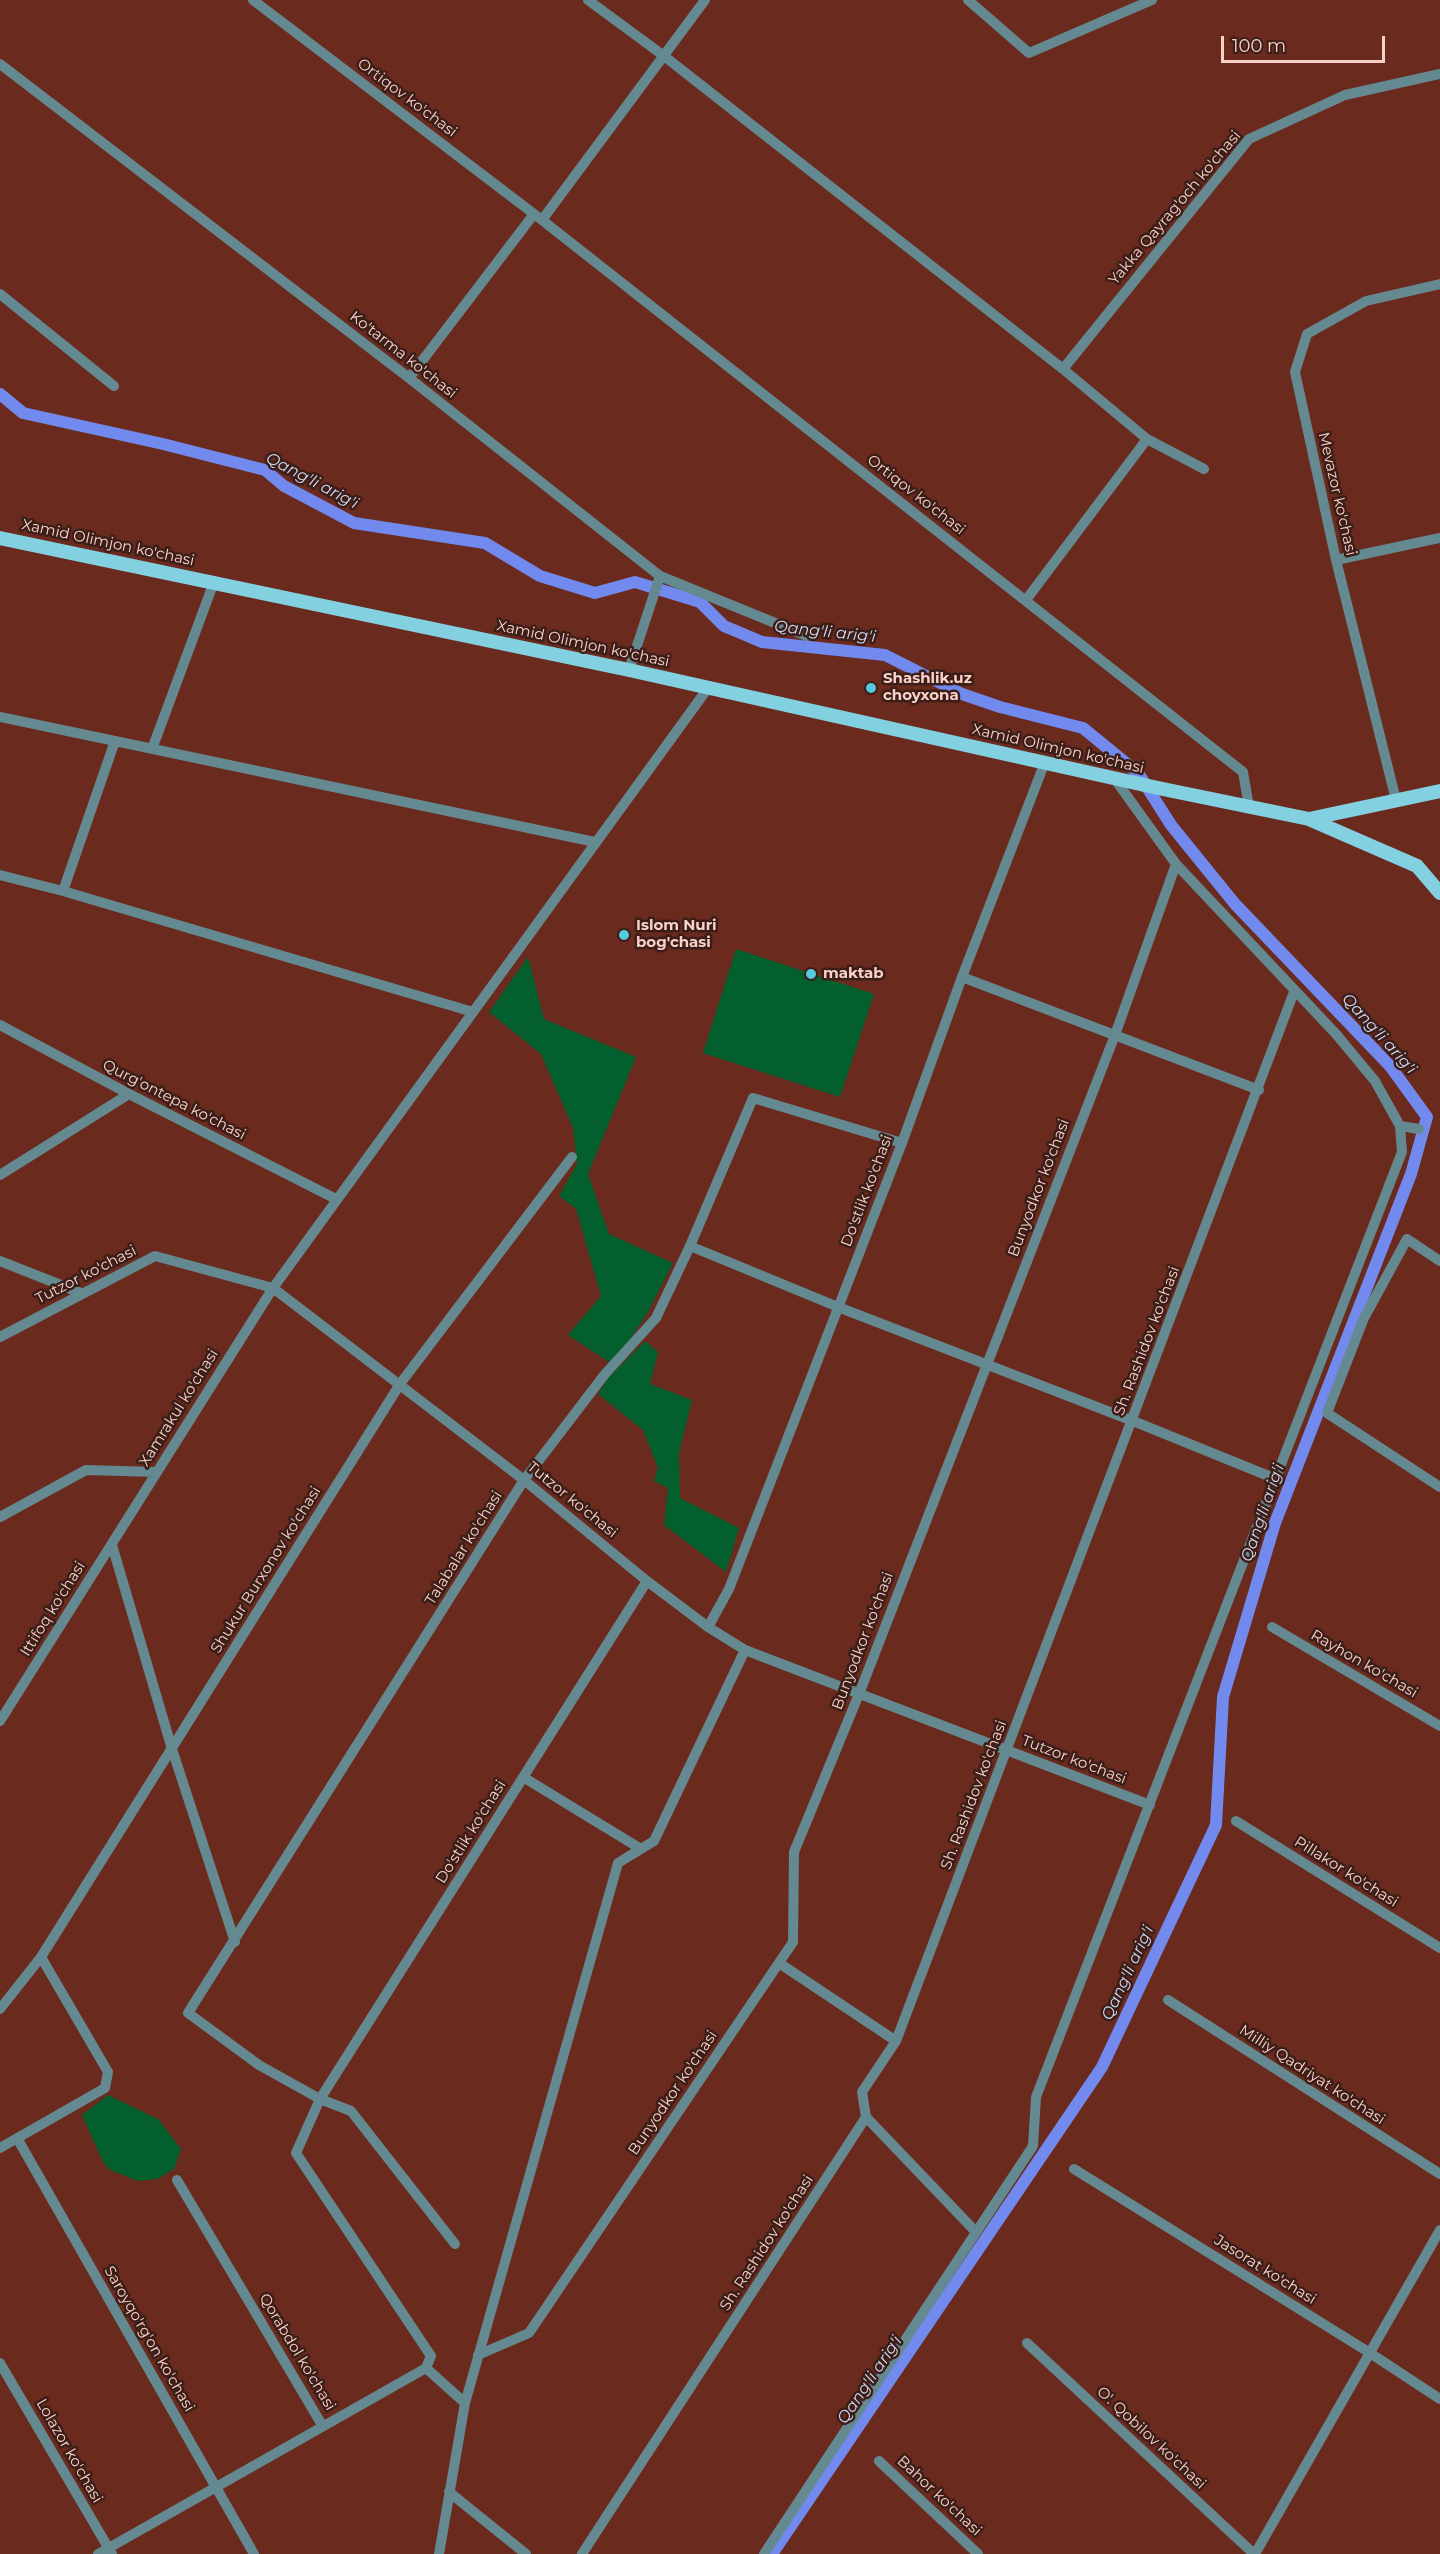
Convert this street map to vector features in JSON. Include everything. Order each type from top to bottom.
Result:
[{"type":"main road","name":"Xamid Olimjon ko'chasi","points":[[0,538],[629,670],[1249,807]]},
{"type":"main road","points":[[1309,819],[1440,791]]},
{"type":"main road","points":[[1249,807],[1309,819],[1417,866],[1440,893]]},
{"type":"street","name":"Ortiqov ko'chasi","points":[[253,0],[538,217],[1243,772],[1249,807]]},
{"type":"street","points":[[588,0],[664,56],[1063,369],[1147,439],[1204,469]]},
{"type":"street","points":[[409,378],[538,217],[705,0]]},
{"type":"street","points":[[969,0],[1029,53],[1152,0]]},
{"type":"street","name":"Ko'tarma ko'chasi","points":[[0,64],[409,378],[658,585],[807,636]]},
{"type":"street","name":"Yakka Qayrag'och ko'chasi","points":[[1063,369],[1249,139],[1345,95],[1440,74]]},
{"type":"street","name":"Mevazor ko'chasi","points":[[1396,800],[1336,560],[1295,372],[1307,334],[1366,301],[1440,284]]},
{"type":"street","points":[[0,294],[114,386]]},
{"type":"street","points":[[1026,600],[1147,439]]},
{"type":"street","points":[[1336,560],[1440,537]]},
{"type":"street","points":[[152,749],[214,582]]},
{"type":"street","points":[[629,670],[658,585]]},
{"type":"street","name":"Xamrakul ko'chasi","points":[[112,1545],[273,1288],[708,688]]},
{"type":"street","points":[[0,717],[595,842]]},
{"type":"street","points":[[63,891],[115,741]]},
{"type":"street","name":"Do'stlik ko'chasi","points":[[708,1627],[729,1589],[902,1143],[1045,762]]},
{"type":"street","points":[[764,2554],[1033,2146],[1036,2097],[1402,1152],[1400,1126],[1375,1082],[1336,1034],[1176,864],[1114,778]]},
{"type":"street","name":"Bunyodkor ko'chasi","points":[[478,2355],[529,2333],[793,1942],[795,1852],[859,1694],[1115,1035],[1176,864]]},
{"type":"street","points":[[0,875],[63,891],[472,1012]]},
{"type":"street","points":[[963,977],[1259,1090]]},
{"type":"street","name":"Sh. Rashidov ko'chasi","points":[[582,2554],[866,2117],[862,2092],[896,2042],[1259,1090],[1294,992]]},
{"type":"street","name":"Qurg'ontepa ko'chasi","points":[[0,1025],[129,1094],[336,1199]]},
{"type":"street","points":[[0,1175],[129,1094]]},
{"type":"street","name":"Talabalar ko'chasi","points":[[320,2099],[259,2065],[188,2013],[235,1942],[524,1480],[605,1374],[656,1318],[690,1246],[753,1098],[902,1143]]},
{"type":"street","points":[[1400,1126],[1419,1129]]},
{"type":"street","name":"Shukur Burxonov ko'chasi","points":[[0,2009],[41,1958],[400,1384],[572,1157]]},
{"type":"street","points":[[1440,1261],[1407,1239],[1364,1318],[1327,1413],[1440,1487]]},
{"type":"street","points":[[690,1246],[837,1307],[1133,1421],[1276,1479]]},
{"type":"street","name":"Tutzor ko'chasi","points":[[0,1337],[155,1256],[273,1288],[524,1480],[647,1581],[708,1627],[745,1650],[1150,1806]]},
{"type":"street","points":[[0,1261],[81,1293]]},
{"type":"street","points":[[0,1517],[86,1470],[156,1472]]},
{"type":"street","points":[[112,1545],[172,1749],[235,1942]]},
{"type":"street","name":"Ittifoq ko'chasi","points":[[0,1721],[112,1545]]},
{"type":"street","name":"Do'stlik ko'chasi","points":[[426,2368],[431,2356],[296,2153],[320,2099],[647,1581]]},
{"type":"street","name":"Rayhon ko'chasi","points":[[1272,1628],[1440,1726]]},
{"type":"street","points":[[438,2554],[465,2403],[618,1863],[654,1841],[745,1650]]},
{"type":"street","points":[[523,1777],[641,1849]]},
{"type":"street","name":"Pillakor ko'chasi","points":[[1236,1821],[1440,1948]]},
{"type":"street","points":[[0,2148],[105,2088],[108,2072],[41,1958]]},
{"type":"street","points":[[779,1963],[896,2042]]},
{"type":"street","name":"Milliy Qadriyat ko'chasi","points":[[1168,2001],[1440,2174]]},
{"type":"street","points":[[320,2099],[351,2111],[456,2244]]},
{"type":"street","points":[[866,2117],[975,2231]]},
{"type":"street","name":"Saroyqo'rg'on ko'chasi","points":[[17,2138],[254,2554]]},
{"type":"street","name":"Jasorat ko'chasi","points":[[1074,2169],[1371,2353],[1440,2399]]},
{"type":"street","name":"Qorabdol ko'chasi","points":[[177,2180],[322,2425],[426,2368]]},
{"type":"street","points":[[1255,2554],[1440,2230]]},
{"type":"street","name":"O'. Qobilov ko'chasi","points":[[1027,2343],[1255,2554]]},
{"type":"street","name":"Lolazor ko'chasi","points":[[0,2363],[110,2551]]},
{"type":"street","points":[[426,2368],[465,2403]]},
{"type":"street","points":[[98,2554],[110,2551],[322,2425]]},
{"type":"street","name":"Bahor ko'chasi","points":[[879,2461],[978,2554]]},
{"type":"street","points":[[449,2492],[526,2554]]},
{"type":"green space","points":[[736,949],[874,994],[840,1097],[703,1053]]},
{"type":"green space","points":[[528,957],[544,1019],[636,1057],[588,1174],[609,1234],[673,1263],[648,1312],[629,1341],[609,1362],[568,1335],[601,1296],[576,1209],[559,1196],[577,1164],[573,1128],[541,1054],[489,1012]]},
{"type":"green space","points":[[645,1341],[658,1352],[650,1384],[692,1400],[679,1453],[680,1498],[739,1528],[726,1572],[664,1525],[668,1488],[654,1481],[658,1468],[643,1430],[598,1394],[608,1378]]},
{"type":"green space","points":[[108,2095],[158,2119],[181,2149],[174,2169],[157,2179],[138,2181],[110,2170],[103,2162],[82,2115]]},
{"type":"waterway","name":"Qang'li arig'i","points":[[0,394],[23,413],[163,444],[265,470],[284,486],[354,523],[485,543],[540,576],[595,593],[635,582],[700,602],[724,626],[762,642],[885,655],[962,694],[1000,707],[1083,728],[1138,773],[1171,825],[1235,904],[1390,1066],[1427,1117],[1411,1174],[1275,1523],[1223,1697],[1216,1825],[1102,2067],[772,2554]]},
{"type":"place","name":"Shashlik.uz choyxona","points":[[871,688]]},
{"type":"place","name":"Islom Nuri bog'chasi","points":[[624,935]]},
{"type":"place","name":"maktab","points":[[811,974]]}]
